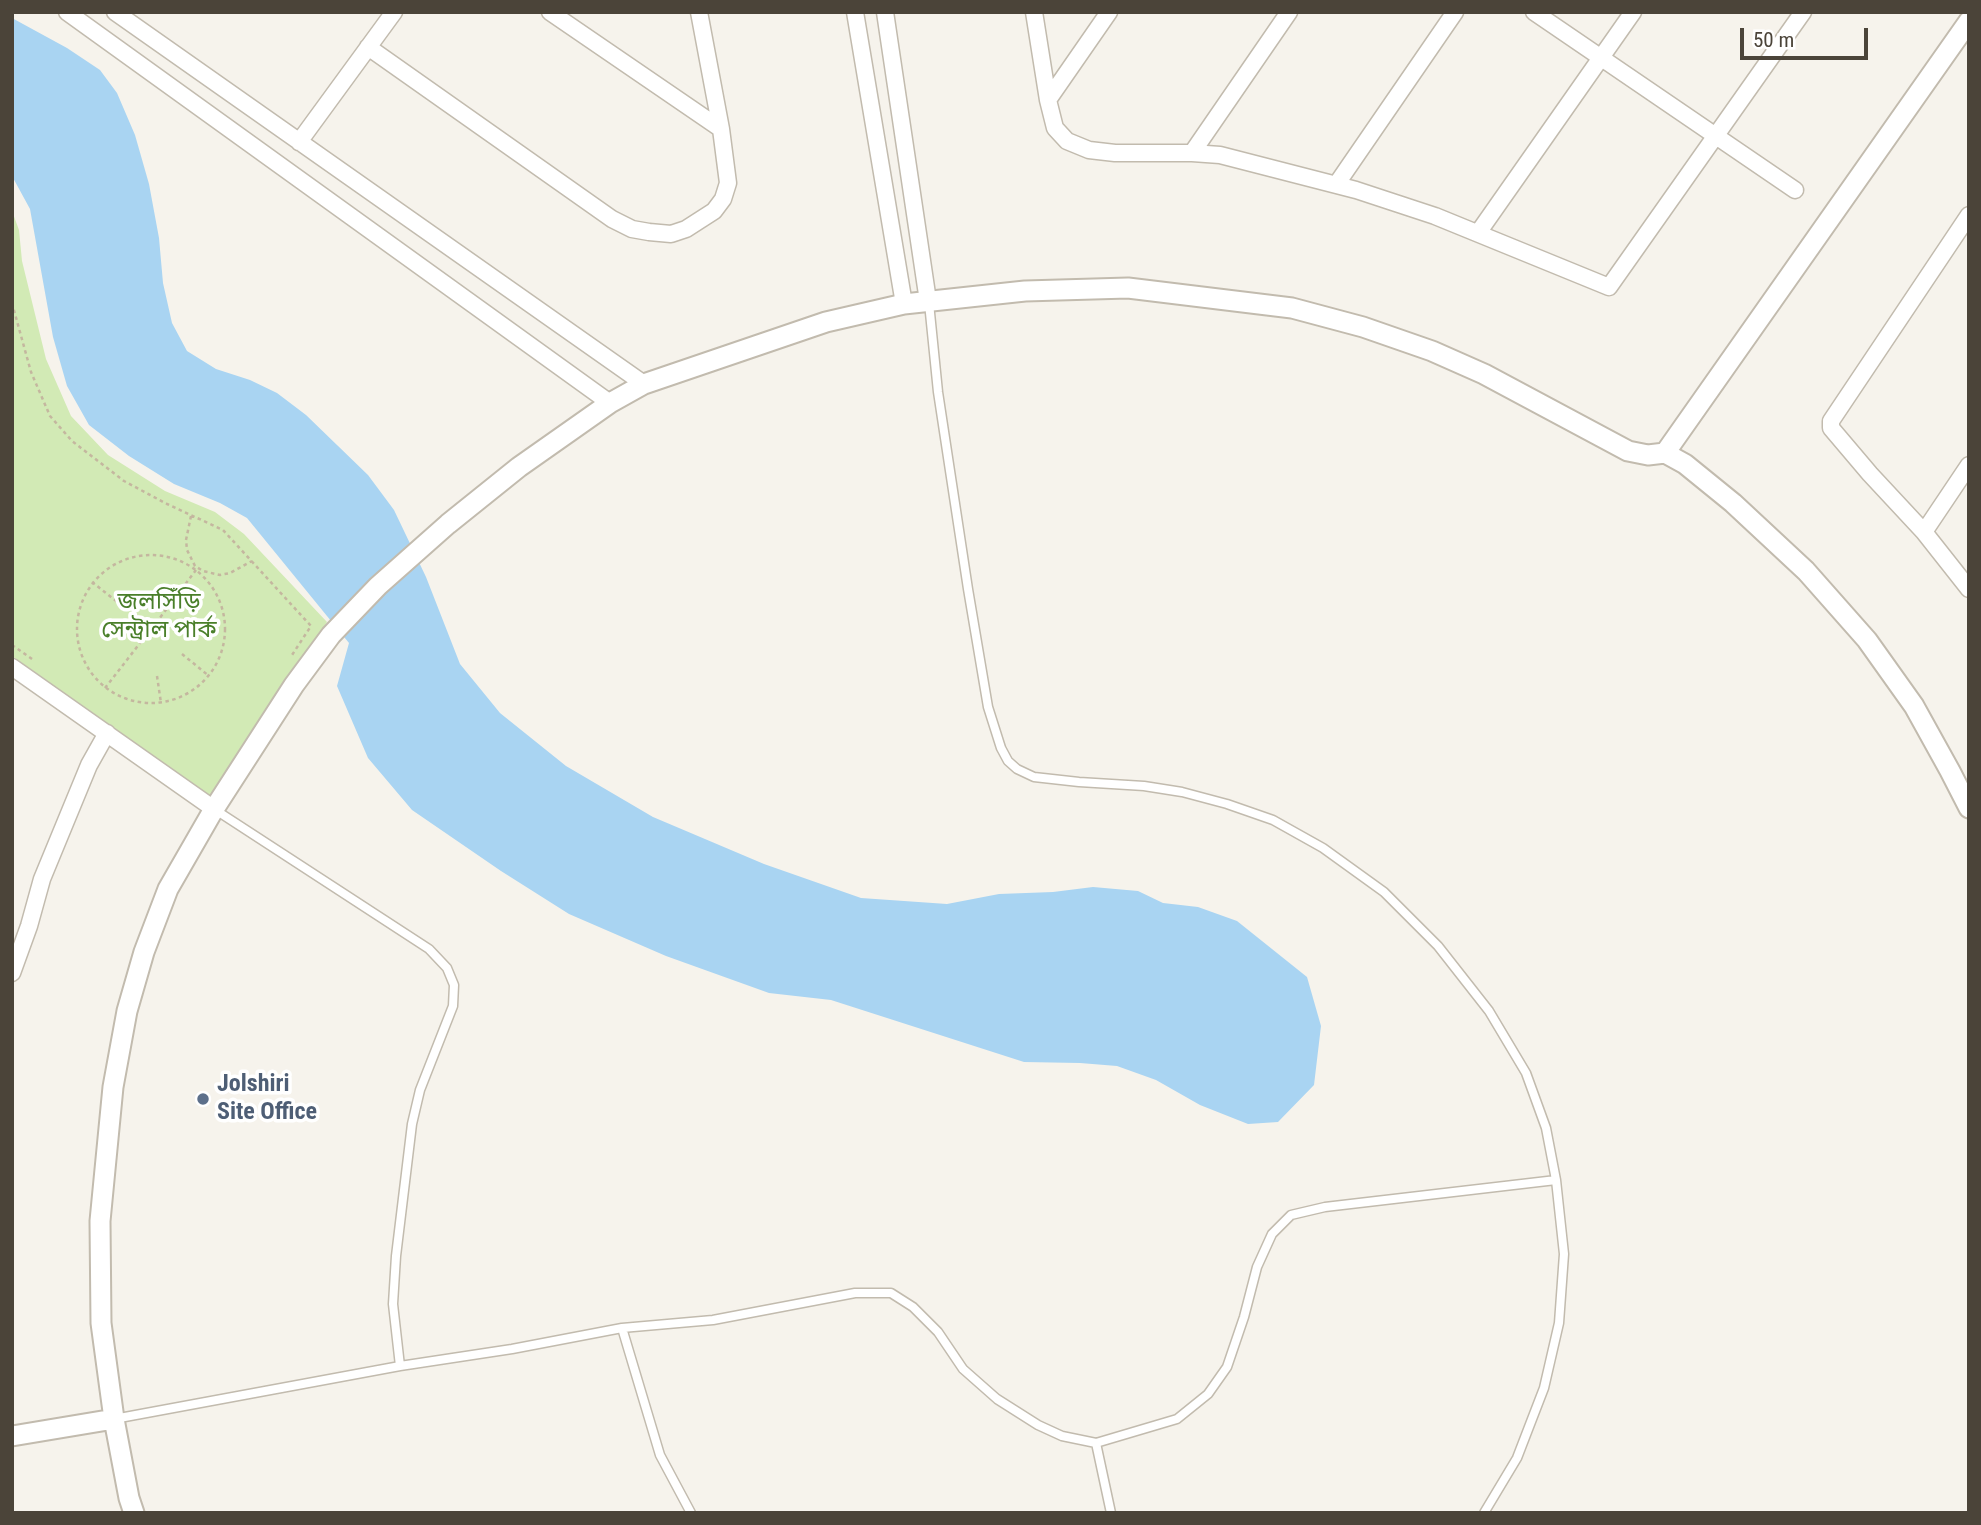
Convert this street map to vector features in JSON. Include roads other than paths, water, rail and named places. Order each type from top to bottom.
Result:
[{"type":"street","points":[[67,12],[610,403]]},
{"type":"street","points":[[115,12],[644,384]]},
{"type":"street","points":[[299,142],[394,12]]},
{"type":"street","points":[[550,12],[721,128]]},
{"type":"street","points":[[368,47],[612,219],[632,229],[671,233],[686,229],[714,211],[723,199],[728,183],[721,128],[699,12]]},
{"type":"street","points":[[855,12],[904,304]]},
{"type":"street","points":[[885,12],[928,300]]},
{"type":"street","points":[[1034,12],[1055,128],[1067,141],[1090,150],[1115,153],[1220,155],[1336,184],[1478,233],[1609,287],[1803,12]]},
{"type":"street","points":[[1048,100],[1110,12]]},
{"type":"street","points":[[1192,153],[1289,12]]},
{"type":"street","points":[[1336,184],[1455,12]]},
{"type":"street","points":[[1534,12],[1795,190]]},
{"type":"street","points":[[1478,233],[1633,12]]},
{"type":"street","points":[[1665,453],[1969,21]]},
{"type":"street","points":[[1967,221],[1831,421],[1830,428],[1924,532],[1969,589]]},
{"type":"street","points":[[134,1513],[114,1419],[101,1323],[100,1222],[113,1087],[127,1011],[147,943],[168,889],[214,809],[294,685],[331,635],[377,586],[421,546],[519,467],[610,403],[644,384],[827,322],[928,300],[1025,291],[1128,288],[1292,308],[1363,327],[1432,351],[1494,379],[1628,451],[1648,455],[1665,453],[1685,464],[1806,571],[1867,640],[1914,706],[1969,808]]},
{"type":"street","points":[[1924,532],[1969,465]]},
{"type":"street","points":[[12,667],[214,809]]},
{"type":"street","points":[[12,973],[42,879],[89,765],[107,733]]},
{"type":"street","points":[[12,1436],[114,1419]]},
{"type":"lane","points":[[928,300],[938,392],[988,707],[1008,761],[1034,777],[1144,786],[1182,792],[1227,804],[1273,820],[1323,848],[1384,892],[1438,946],[1489,1011],[1526,1073],[1546,1128],[1556,1180],[1564,1254],[1559,1323],[1544,1388],[1517,1458],[1484,1513]]},
{"type":"lane","points":[[214,809],[429,949],[447,968],[454,985],[453,1006],[419,1090],[412,1124],[393,1304],[400,1366]]},
{"type":"lane","points":[[114,1419],[622,1328],[713,1320],[855,1293],[891,1293],[913,1307],[938,1332],[963,1369],[997,1399],[1038,1425],[1062,1436],[1096,1443],[1177,1419],[1208,1394],[1227,1367],[1244,1317],[1256,1267],[1272,1234],[1291,1215],[1325,1207],[1556,1180]]},
{"type":"lane","points":[[622,1328],[660,1455],[691,1513]]},
{"type":"lane","points":[[1096,1443],[1111,1513]]},
{"type":"water","points":[[12,18],[67,48],[100,70],[117,93],[135,135],[149,184],[159,238],[163,283],[172,323],[187,351],[216,369],[250,380],[277,393],[306,415],[368,475],[394,510],[426,577],[460,664],[500,713],[566,766],[653,817],[764,864],[861,898],[947,904],[999,894],[1093,887],[1138,891],[1163,903],[1198,907],[1237,921],[1307,977],[1321,1026],[1314,1085],[1278,1122],[1248,1124],[1200,1105],[1156,1080],[1117,1066],[1024,1062],[831,1000],[769,993],[666,956],[569,914],[412,810],[368,758],[337,686],[349,643],[247,518],[220,503],[174,484],[129,456],[89,425],[67,386],[53,337],[30,209],[12,176]]},
{"type":"place","name":"Jolshiri Site Office","points":[[203,1099]]},
{"type":"park label","name":"জলসিঁড়ি সেন্ট্রাল পার্ক","points":[[159,617]]}]
